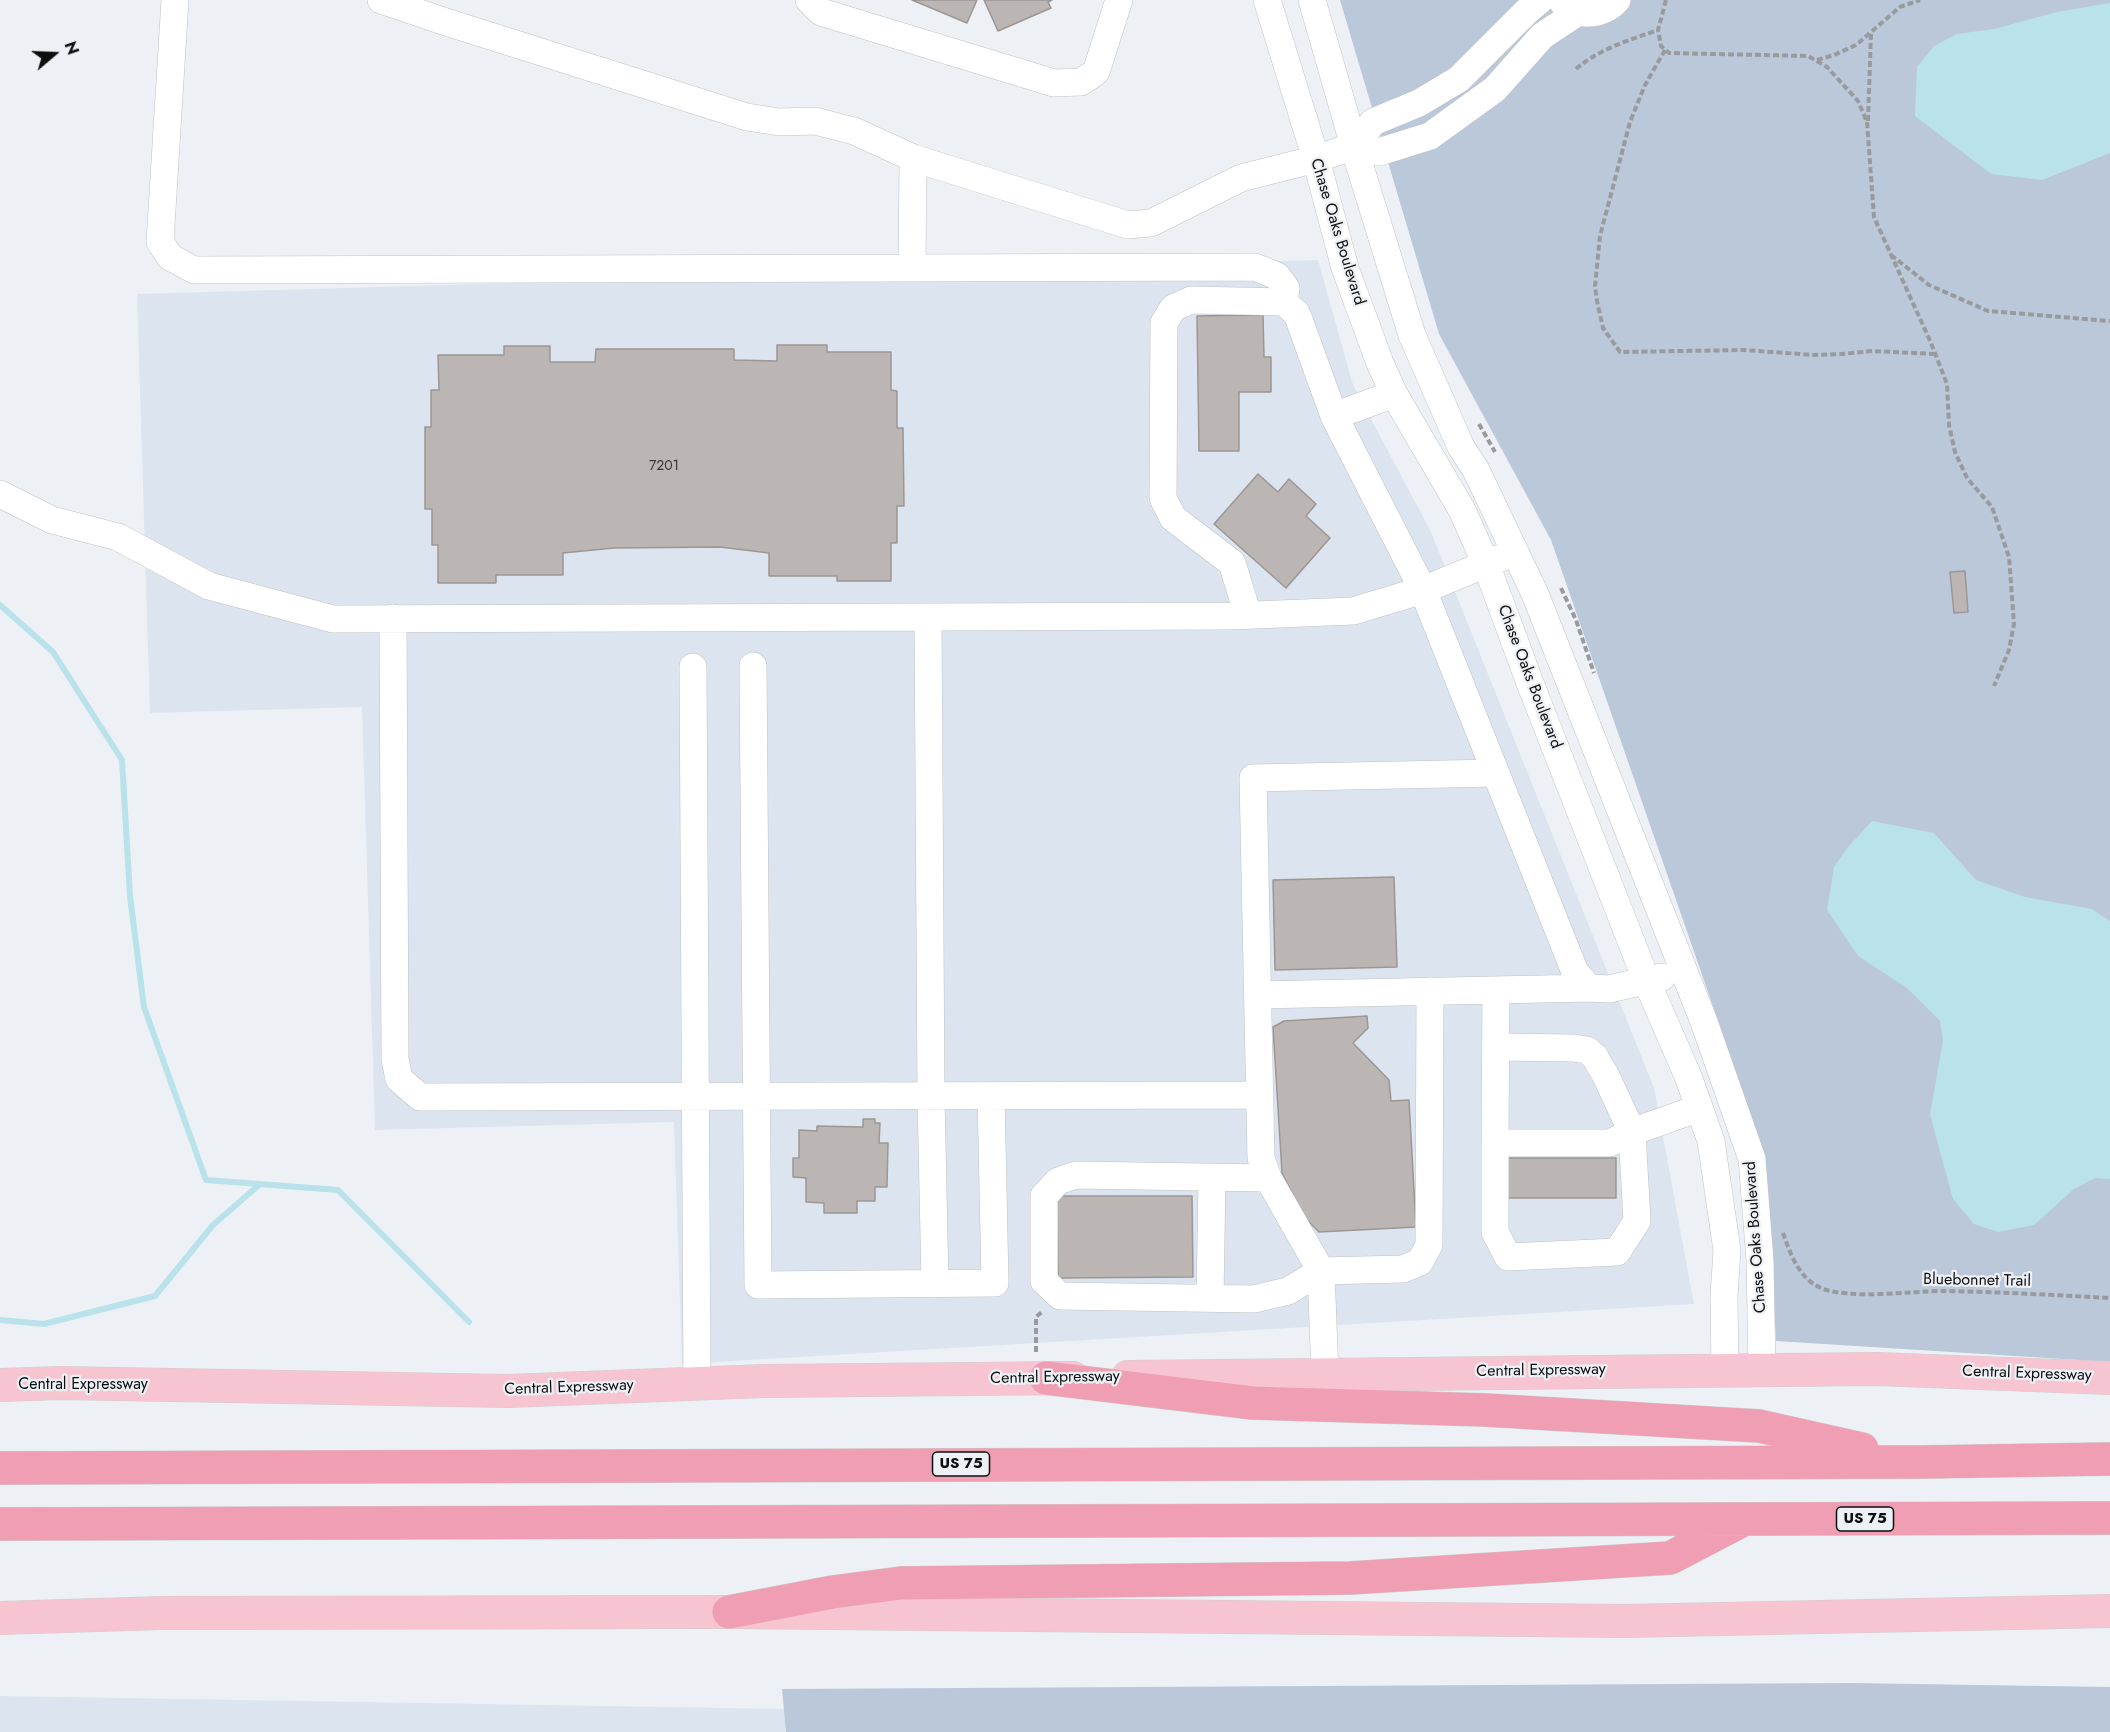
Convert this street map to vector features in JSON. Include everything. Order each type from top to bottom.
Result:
[{"type":"highway","points":[[1041,1365],[1252,1403],[1485,1410],[1759,1426],[1922,1462]]},
{"type":"highway","name":"US 75","points":[[0,1468],[1922,1462],[2110,1459]]},
{"type":"highway","name":"US 75","points":[[0,1524],[2110,1518]]},
{"type":"highway","points":[[729,1612],[833,1592],[902,1583],[1350,1578],[1670,1558],[1744,1519]]},
{"type":"main road","name":"Central Expressway","points":[[0,1385],[60,1383],[508,1391],[697,1384],[1041,1365],[1325,1375],[1877,1369],[2110,1378]]},
{"type":"main road","points":[[0,1372],[60,1383]]},
{"type":"main road","points":[[3,1619],[174,1613],[729,1612],[1626,1621],[2110,1611]]},
{"type":"street","points":[[175,0],[160,242],[170,257],[194,270],[1255,267],[1277,276],[1287,288],[1284,302]]},
{"type":"street","points":[[381,0],[747,117],[779,122],[814,121],[854,131],[914,158],[1128,225],[1151,223],[1241,177],[1316,159],[1354,146],[1379,152],[1430,136],[1495,89],[1569,6],[1595,14],[1610,8],[1617,0]]},
{"type":"street","points":[[809,0],[820,12],[1054,83],[1081,82],[1096,72],[1119,0]]},
{"type":"street","name":"Chase Oaks Boulevard","points":[[1267,0],[1316,159],[1345,268],[1380,363],[1394,394],[1462,510],[1486,564],[1530,683],[1647,982],[1688,1076],[1711,1141],[1727,1250],[1724,1296],[1725,1370]]},
{"type":"street","name":"Chase Oaks Boulevard","points":[[1312,0],[1412,335],[1461,447],[1476,470],[1535,594],[1704,1022],[1752,1159],[1760,1261],[1762,1370]]},
{"type":"street","points":[[1354,146],[1373,122],[1419,103],[1459,79],[1540,0]]},
{"type":"street","points":[[912,268],[914,158]]},
{"type":"street","points":[[1248,615],[1232,563],[1173,518],[1163,498],[1164,323],[1173,308],[1191,300],[1284,302],[1297,314],[1334,416],[1423,590],[1575,972],[1589,988]]},
{"type":"street","points":[[1334,416],[1394,394]]},
{"type":"street","points":[[0,494],[52,520],[118,537],[209,586],[333,619],[1248,615],[1353,611],[1423,590],[1515,552]]},
{"type":"street","points":[[928,617],[931,1096],[935,1284]]},
{"type":"street","points":[[393,618],[395,1059],[399,1078],[420,1097],[1260,1095]]},
{"type":"street","points":[[753,666],[758,1285],[995,1283],[991,1096]]},
{"type":"street","points":[[693,667],[697,1384]]},
{"type":"street","points":[[1325,1375],[1321,1271],[1268,1178],[1261,1158],[1253,778],[1495,773]]},
{"type":"street","points":[[1258,995],[1609,989],[1647,982],[1683,970]]},
{"type":"street","points":[[1496,990],[1495,1232],[1508,1257],[1617,1252],[1637,1221],[1632,1132],[1595,1057],[1587,1050],[1573,1047],[1496,1047]]},
{"type":"street","points":[[1268,1178],[1076,1175],[1058,1181],[1044,1196],[1044,1281],[1060,1296],[1254,1299],[1287,1291],[1321,1271],[1403,1269],[1420,1262],[1429,1245],[1430,991]]},
{"type":"street","points":[[1495,1143],[1610,1143],[1632,1132],[1699,1108]]},
{"type":"street","points":[[1210,1298],[1212,1178]]},
{"type":"path","points":[[1666,0],[1658,30],[1660,46],[1669,53],[1808,56],[1827,68],[1858,101],[1868,122]]},
{"type":"path","points":[[1816,60],[1856,45],[1900,7],[1920,0]]},
{"type":"path","points":[[1576,69],[1604,51],[1658,30]]},
{"type":"path","points":[[1871,33],[1868,122],[1874,217],[1947,384],[1949,425],[1955,452],[1967,478],[1992,507],[2009,557],[2014,624],[2009,650],[1994,686]]},
{"type":"path","points":[[1665,50],[1645,85],[1630,122],[1600,236],[1595,286],[1597,301],[1603,328],[1620,352],[1744,350],[1814,355],[1872,351],[1935,354]]},
{"type":"path","points":[[1891,254],[1929,285],[1988,310],[2110,321]]},
{"type":"path","name":"Bluebonnet Trail","points":[[1844,1293],[1944,1291],[2110,1298]]},
{"type":"path","points":[[1041,1365],[1036,1317],[1060,1296]]},
{"type":"shaded area","points":[[1340,0],[2110,0],[2110,1362],[1776,1341],[1765,1156],[1551,540],[1439,334]]},
{"type":"shaded area","points":[[2110,3],[2110,153],[2042,180],[1991,174],[1915,116],[1917,67],[1934,46],[1957,34],[1994,29],[2057,12]]},
{"type":"shaded area","points":[[1318,260],[1353,385],[1431,532],[1654,1088],[1694,1304],[682,1364],[674,1122],[375,1130],[362,707],[150,713],[137,294]]},
{"type":"shaded area","points":[[1872,821],[1934,833],[1976,880],[2025,897],[2092,909],[2110,921],[2110,1179],[2095,1178],[2074,1189],[2034,1225],[1998,1232],[1974,1224],[1953,1199],[1930,1115],[1943,1040],[1940,1021],[1907,988],[1858,956],[1827,910],[1834,867],[1847,848]]},
{"type":"shaded area","points":[[1850,1683],[2110,1687],[2110,1732],[786,1732],[782,1689]]},
{"type":"shaded area","points":[[0,1696],[784,1709],[1024,1732],[0,1732]]},
{"type":"building","points":[[912,0],[977,0],[967,23]]},
{"type":"building","points":[[984,0],[1052,0],[1048,2],[1051,8],[998,31]]},
{"type":"building","points":[[1263,315],[1264,357],[1271,357],[1271,392],[1239,392],[1239,451],[1199,451],[1197,316]]},
{"type":"building","points":[[777,345],[827,345],[827,352],[891,352],[891,390],[897,391],[897,428],[903,428],[904,506],[897,506],[897,543],[891,543],[891,581],[837,581],[837,576],[769,576],[769,553],[720,547],[614,548],[563,553],[563,575],[496,575],[496,583],[438,583],[438,545],[432,545],[432,509],[425,509],[425,427],[431,427],[431,390],[439,390],[438,355],[504,355],[504,346],[550,346],[550,362],[595,362],[596,349],[734,349],[734,360],[777,361]]},
{"type":"building","points":[[1258,474],[1278,492],[1289,479],[1316,504],[1306,516],[1330,538],[1286,588],[1214,524]]},
{"type":"building","points":[[1965,571],[1968,612],[1954,613],[1950,572]]},
{"type":"building","points":[[1394,877],[1397,967],[1275,970],[1273,880]]},
{"type":"building","points":[[1367,1016],[1368,1028],[1353,1043],[1389,1080],[1391,1101],[1409,1100],[1416,1227],[1319,1232],[1305,1218],[1282,1173],[1273,1027],[1284,1021]]},
{"type":"building","points":[[863,1119],[875,1119],[875,1123],[880,1123],[879,1143],[888,1143],[887,1187],[875,1187],[875,1201],[857,1201],[857,1213],[824,1213],[824,1203],[806,1202],[806,1178],[793,1177],[793,1158],[799,1158],[799,1130],[817,1131],[817,1126],[863,1127]]},
{"type":"building","points":[[1499,1158],[1616,1158],[1616,1198],[1500,1198]]},
{"type":"building","points":[[1057,1196],[1192,1196],[1193,1277],[1058,1278]]},
{"type":"waterway","points":[[0,605],[53,652],[122,760],[130,896],[144,1007],[206,1180],[338,1190],[469,1322]]},
{"type":"waterway","points":[[0,1320],[44,1324],[155,1296],[213,1225],[260,1184]]}]
